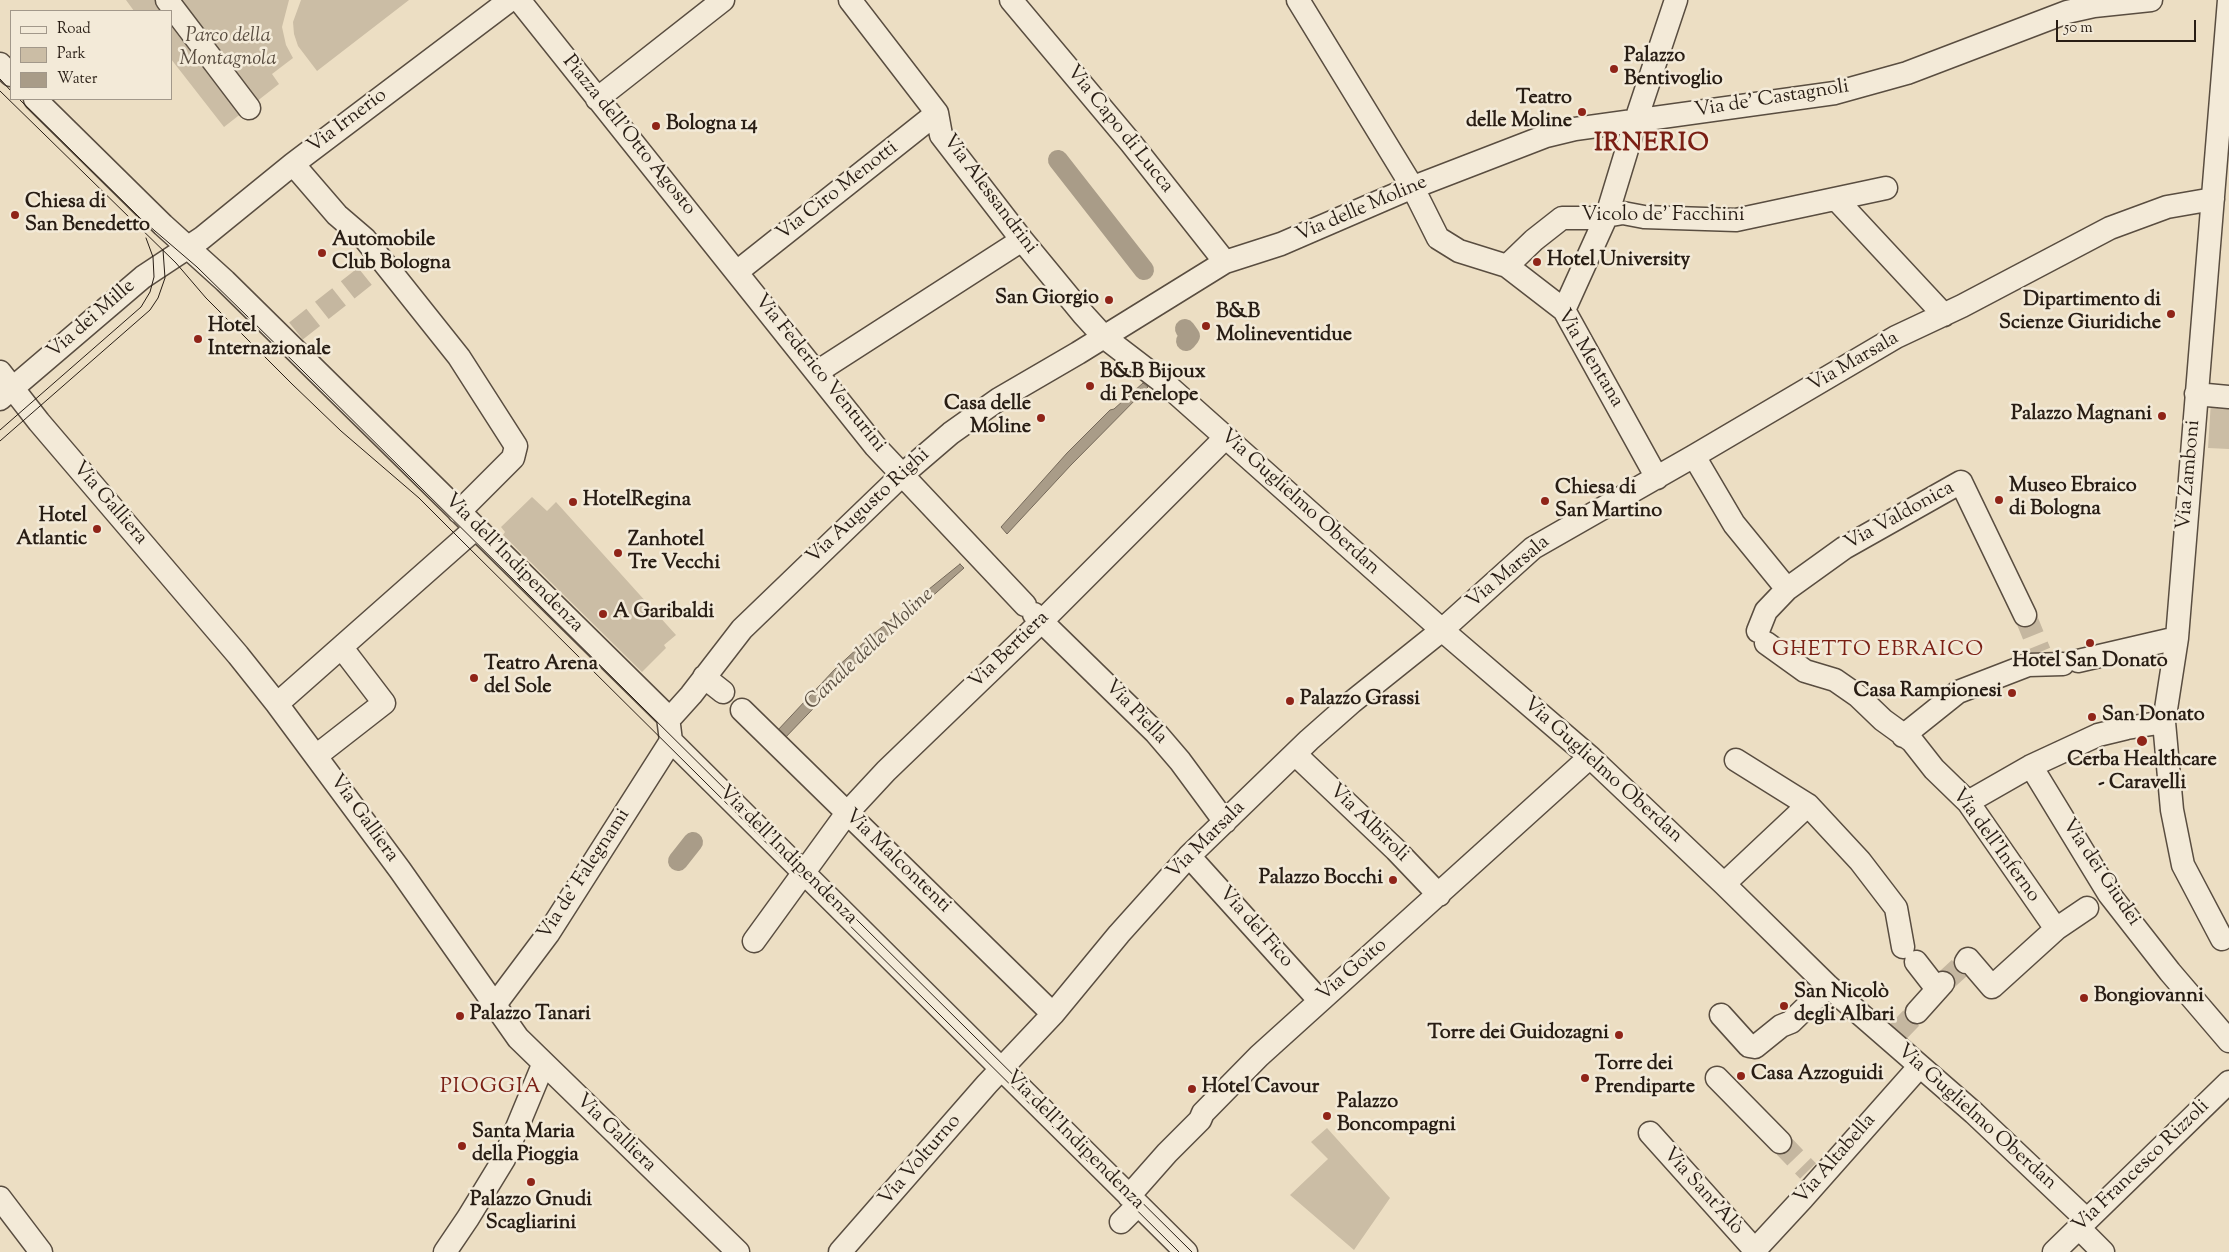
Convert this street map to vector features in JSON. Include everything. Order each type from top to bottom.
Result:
[{"type":"street","points":[[167,0],[249,108]]},
{"type":"street","name":"Via Irnerio","points":[[188,247],[293,164],[510,0]]},
{"type":"street","name":"Piazza dell'Otto Agosto","points":[[519,0],[597,99],[738,271]]},
{"type":"street","points":[[597,99],[723,0]]},
{"type":"street","name":"Via Alessandrini","points":[[850,0],[938,113],[941,135],[1022,240],[1083,314],[1104,336]]},
{"type":"street","name":"Via Capo di Lucca","points":[[1011,0],[1131,143],[1225,262]]},
{"type":"street","name":"Via Mentana","points":[[1298,0],[1412,188],[1432,227],[1443,242],[1459,251],[1507,266],[1564,310],[1657,478]]},
{"type":"street","points":[[1564,310],[1607,215],[1676,0]]},
{"type":"street","name":"Via de' Castagnoli","points":[[1636,120],[1835,93],[1906,73],[2067,12],[2094,6],[2151,0]]},
{"type":"street","name":"Via Zamboni","points":[[2222,939],[2183,865],[2172,810],[2164,722],[2177,638],[2229,0]]},
{"type":"street","points":[[0,64],[10,74]]},
{"type":"street","name":"Via dell'Indipendenza","points":[[36,100],[668,717]]},
{"type":"street","name":"Via Ciro Menotti","points":[[738,271],[938,113]]},
{"type":"street","name":"Via delle Moline","points":[[1104,336],[1225,262],[1282,244],[1412,188],[1546,136],[1575,129],[1636,120]]},
{"type":"street","points":[[293,164],[337,215],[365,239],[459,357],[516,446],[513,458],[459,512]]},
{"type":"street","name":"Vicolo de' Facchini","points":[[1507,266],[1534,240],[1562,218],[1594,218],[1623,213],[1644,217],[1736,220],[1886,188]]},
{"type":"street","points":[[1836,199],[1944,314]]},
{"type":"street","name":"Via Marsala","points":[[1001,1069],[1053,1014],[1119,934],[1189,856],[1352,702],[1442,630],[1534,548],[1896,337],[2110,228],[2167,207],[2212,199]]},
{"type":"street","points":[[817,372],[1022,240]]},
{"type":"street","name":"Via dei Mille","points":[[4,387],[142,277],[188,247]]},
{"type":"street","name":"Via Federico Venturini","points":[[738,271],[875,446],[902,475]]},
{"type":"street","name":"Via Guglielmo Oberdan","points":[[1104,336],[1168,386],[1442,630],[1590,757],[1828,986],[1893,1037],[1919,1067],[1997,1134],[2083,1224],[2103,1252]]},
{"type":"street","name":"Via Augusto Righi","points":[[668,717],[678,710],[742,629],[927,452],[974,416],[1104,336]]},
{"type":"street","name":"Via Galliera","points":[[4,387],[39,422],[238,655],[277,704],[400,870],[518,1038],[605,1125],[738,1252]]},
{"type":"street","points":[[2196,394],[2229,397]]},
{"type":"street","name":"Via Bertiera","points":[[754,941],[847,814],[886,771],[1034,613],[1226,437]]},
{"type":"street","points":[[1694,456],[1734,524],[1787,589]]},
{"type":"street","name":"Via Piella","points":[[902,475],[1034,613],[1156,733],[1180,761],[1225,822]]},
{"type":"street","name":"Via Valdonica","points":[[1762,637],[1766,611],[1787,589],[1844,548],[1961,482],[2026,615]]},
{"type":"street","points":[[277,704],[476,528]]},
{"type":"street","name":"Via dell'Inferno","points":[[1762,637],[1805,671],[1835,680],[1858,696],[1903,736],[1912,740],[1934,769],[1968,802],[2056,930]]},
{"type":"street","points":[[1903,736],[1958,692],[2028,665],[2177,638]]},
{"type":"street","points":[[316,756],[384,703],[336,653]]},
{"type":"street","points":[[704,677],[723,692]]},
{"type":"street","name":"Via Malcontenti","points":[[742,710],[1053,1014]]},
{"type":"street","points":[[668,717],[672,741]]},
{"type":"street","points":[[1968,802],[2031,766],[2098,735],[2164,722]]},
{"type":"street","name":"Via dell'Indipendenza","points":[[672,741],[1186,1252]]},
{"type":"street","name":"Via de' Falegnami","points":[[494,1006],[548,934],[672,741]]},
{"type":"street","name":"Via Albiroli","points":[[1295,754],[1396,850],[1439,894]]},
{"type":"street","name":"Via Goito","points":[[1121,1222],[1133,1201],[1167,1153],[1259,1056],[1590,757]]},
{"type":"street","points":[[1736,760],[1808,805],[1860,861],[1896,908],[1910,954],[1940,986],[1917,1012]]},
{"type":"street","name":"Via dei Giudei","points":[[2031,766],[2100,900],[2174,977],[2229,1041]]},
{"type":"street","points":[[1724,884],[1808,805]]},
{"type":"street","name":"Via del Fico","points":[[1189,856],[1320,1000]]},
{"type":"street","points":[[1966,962],[1968,959],[1992,987],[2056,930],[2100,900]]},
{"type":"street","points":[[1721,1015],[1749,1046],[1755,1047],[1781,1026],[1791,1022],[1828,986]]},
{"type":"street","points":[[445,1252],[504,1159],[544,1065]]},
{"type":"street","name":"Via Altabella","points":[[1754,1251],[1813,1176],[1919,1067]]},
{"type":"street","name":"Via Volturno","points":[[840,1252],[1001,1069]]},
{"type":"street","points":[[1718,1078],[1780,1142]]},
{"type":"street","name":"Via Francesco Rizzoli","points":[[2054,1252],[2229,1082]]},
{"type":"street","name":"Via Sant'Alò","points":[[1650,1133],[1754,1251]]},
{"type":"street","points":[[0,1198],[41,1252]]},
{"type":"green space","name":"Parco della Montagnola","points":[[126,0],[289,0],[282,27],[286,45],[293,58],[272,74],[279,84],[224,127],[172,60],[172,10],[133,10]]},
{"type":"green space","points":[[301,0],[409,0],[317,71],[298,46],[294,34],[293,22]]},
{"type":"green space","points":[[2211,401],[2229,402],[2229,449],[2208,448]]},
{"type":"green space","points":[[532,497],[547,511],[556,502],[676,635],[664,645],[666,648],[642,672],[503,535],[505,532],[501,527]]},
{"type":"green space","points":[[1327,1128],[1390,1198],[1354,1250],[1290,1195],[1328,1159],[1311,1142]]},
{"type":"water","points":[[1143,383],[1148,387],[1071,465],[1007,534],[1001,527],[1067,453],[1110,410],[1114,409]]},
{"type":"water","points":[[960,564],[964,568],[855,665],[783,740],[777,731],[835,669],[871,636]]},
{"type":"waterway","name":"Canale delle Moline","points":[[1058,160],[1144,270]]},
{"type":"waterway","name":"Canale delle Moline","points":[[1185,329],[1190,336],[1186,341]]},
{"type":"waterway","name":"Canale delle Moline","points":[[678,861],[693,842]]},
{"type":"tunnel","points":[[296,331],[374,269]]},
{"type":"tunnel","points":[[2025,615],[2040,652]]},
{"type":"tunnel","points":[[1943,983],[1966,962]]},
{"type":"tunnel","points":[[1896,1034],[1917,1012]]},
{"type":"tunnel","points":[[1780,1142],[1808,1171]]},
{"type":"tram line","points":[[0,79],[10,90]]},
{"type":"tram line","points":[[0,91],[176,263],[206,298],[292,384],[341,431],[419,498],[1179,1252]]},
{"type":"tram line","points":[[20,100],[141,219],[197,267],[302,370],[1192,1252]]},
{"type":"tram line","points":[[0,430],[141,307],[150,292],[154,277],[153,257],[146,238]]},
{"type":"tram line","points":[[0,441],[150,310],[158,298],[165,278],[163,250]]},
{"type":"place","name":"Palazzo Bentivoglio","points":[[1614,69]]},
{"type":"place","name":"Teatro delle Moline","points":[[1582,112]]},
{"type":"place","name":"Bologna 14","points":[[656,126]]},
{"type":"place","name":"Chiesa di San Benedetto","points":[[15,215]]},
{"type":"place","name":"Automobile Club Bologna","points":[[322,253]]},
{"type":"place","name":"Hotel University","points":[[1537,262]]},
{"type":"place","name":"San Giorgio","points":[[1109,300]]},
{"type":"place","name":"Dipartimento di Scienze Giuridiche","points":[[2171,314]]},
{"type":"place","name":"B&B Molineventidue","points":[[1206,326]]},
{"type":"place","name":"Hotel Internazionale","points":[[198,339]]},
{"type":"place","name":"B&B Bijoux di Penelope","points":[[1090,386]]},
{"type":"place","name":"Palazzo Magnani","points":[[2162,416]]},
{"type":"place","name":"Casa delle Moline","points":[[1041,418]]},
{"type":"place","name":"Museo Ebraico di Bologna","points":[[1999,500]]},
{"type":"place","name":"Chiesa di San Martino","points":[[1545,501]]},
{"type":"place","name":"HotelRegina","points":[[573,502]]},
{"type":"place","name":"Hotel Atlantic","points":[[97,529]]},
{"type":"place","name":"Zanhotel Tre Vecchi","points":[[618,553]]},
{"type":"place","name":"A Garibaldi","points":[[603,614]]},
{"type":"place","name":"Hotel San Donato","points":[[2090,643]]},
{"type":"place","name":"Teatro Arena del Sole","points":[[474,678]]},
{"type":"place","name":"Casa Rampionesi","points":[[2012,693]]},
{"type":"place","name":"Palazzo Grassi","points":[[1290,701]]},
{"type":"place","name":"San Donato","points":[[2092,717]]},
{"type":"place","name":"Cerba Healthcare - Caravelli","points":[[2142,741]]},
{"type":"place","name":"Palazzo Bocchi","points":[[1393,880]]},
{"type":"place","name":"Bongiovanni","points":[[2084,998]]},
{"type":"place","name":"San Nicolò degli Albari","points":[[1784,1006]]},
{"type":"place","name":"Palazzo Tanari","points":[[460,1016]]},
{"type":"place","name":"Torre dei Guidozagni","points":[[1619,1035]]},
{"type":"place","name":"Casa Azzoguidi","points":[[1741,1076]]},
{"type":"place","name":"Torre dei Prendiparte","points":[[1585,1078]]},
{"type":"place","name":"Hotel Cavour","points":[[1192,1089]]},
{"type":"place","name":"Palazzo Boncompagni","points":[[1327,1116]]},
{"type":"place","name":"Santa Maria della Pioggia","points":[[462,1146]]},
{"type":"place","name":"Palazzo Gnudi Scagliarini","points":[[531,1182]]},
{"type":"district","name":"IRNERIO","points":[[1652,146]]},
{"type":"district","name":"GHETTO EBRAICO","points":[[1878,651]]},
{"type":"district","name":"PIOGGIA","points":[[491,1088]]}]
